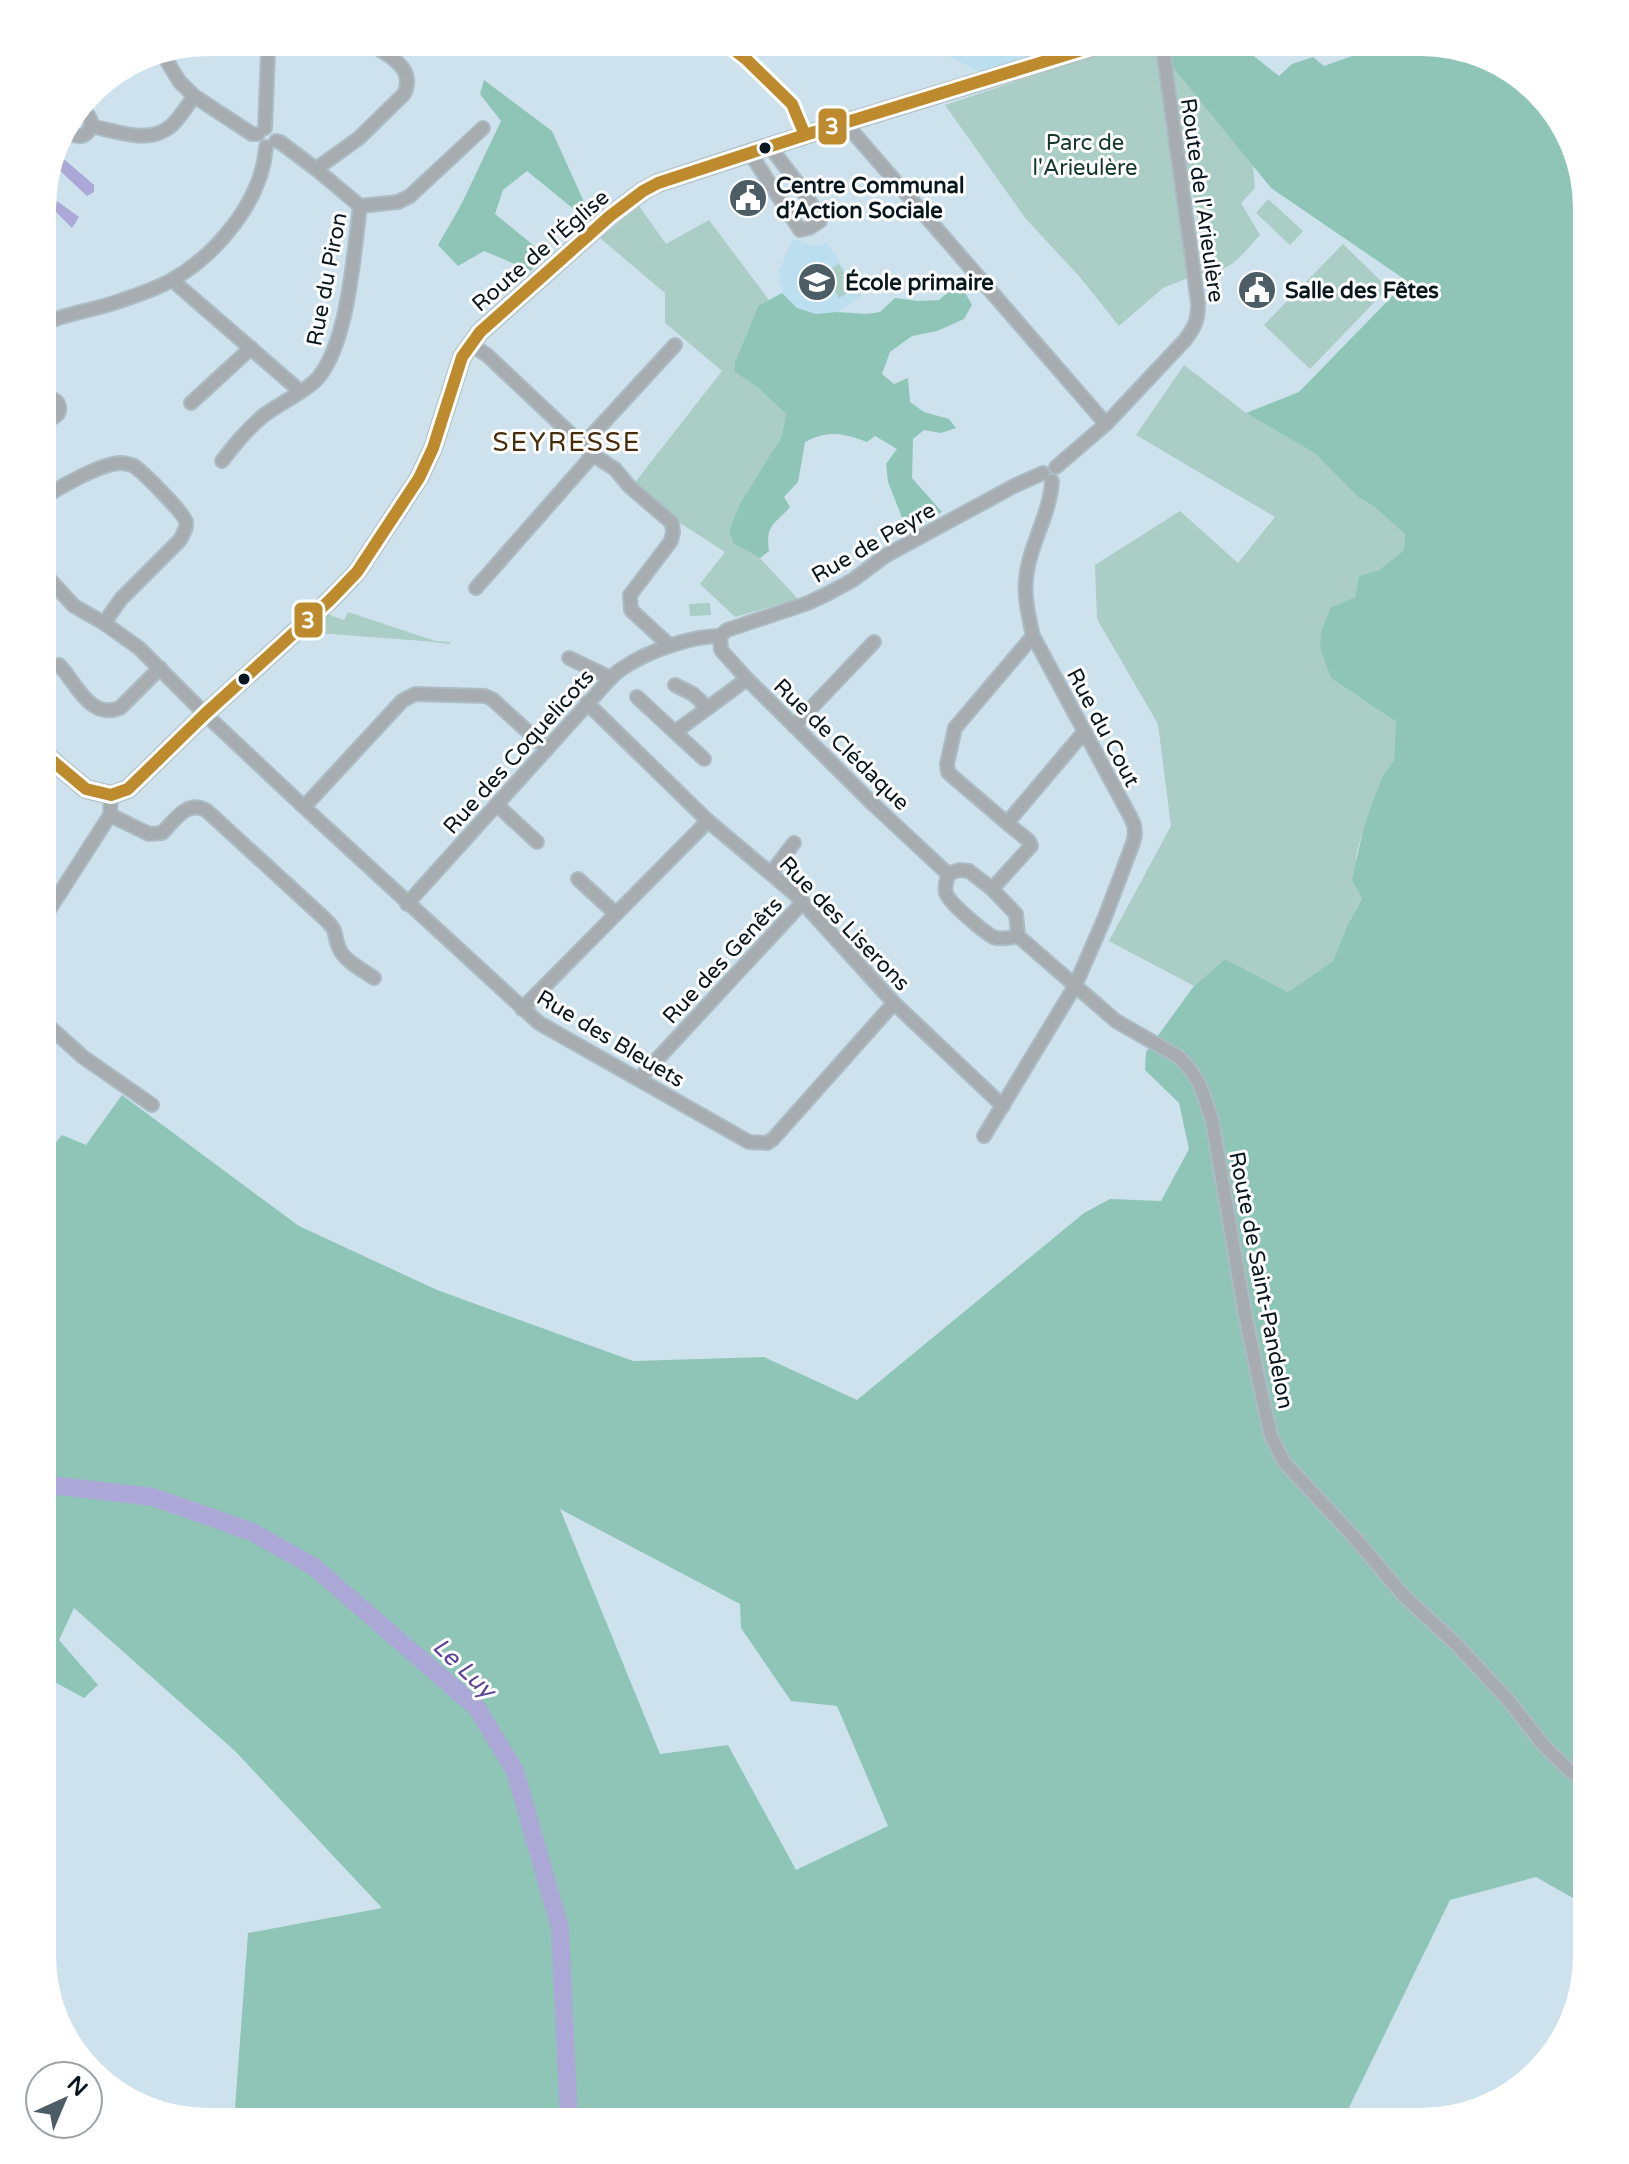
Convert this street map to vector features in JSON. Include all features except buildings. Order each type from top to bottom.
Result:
[{"type":"street","points":[[268,56],[262,131],[258,140],[260,145],[280,142],[360,206]]},
{"type":"street","points":[[316,169],[359,138],[404,94],[408,77],[404,68],[387,56]]},
{"type":"street","points":[[742,56],[792,104],[805,135]]},
{"type":"street","name":"Route de l'Église","points":[[109,790],[138,778],[357,572],[419,478],[433,448],[454,376],[470,344],[610,216],[658,183],[1063,56]]},
{"type":"street","name":"Route de l'Arieulère","points":[[1106,424],[1185,340],[1198,319],[1164,56]]},
{"type":"street","points":[[167,61],[179,81],[194,96],[252,134],[262,131]]},
{"type":"street","points":[[91,126],[143,137],[159,134],[176,121],[194,96]]},
{"type":"street","points":[[74,136],[88,133],[91,118],[88,114]]},
{"type":"street","points":[[845,123],[1106,424]]},
{"type":"street","name":"Rue du Piron","points":[[222,461],[261,418],[314,381],[328,363],[337,341],[347,298],[360,206],[398,202],[410,196],[483,128]]},
{"type":"street","points":[[56,317],[116,303],[172,280],[206,255],[237,219],[256,183],[271,144]]},
{"type":"street","points":[[750,153],[800,230],[809,228],[820,221],[819,216],[772,146]]},
{"type":"street","points":[[172,280],[300,391]]},
{"type":"street","points":[[470,344],[487,355],[593,455],[615,469],[629,486],[672,523],[671,541],[630,595],[631,610],[670,646]]},
{"type":"street","points":[[583,445],[675,345]]},
{"type":"street","points":[[191,403],[251,348]]},
{"type":"street","name":"Rue de Peyre","points":[[720,636],[827,594],[853,580],[885,556],[1014,486],[1048,477],[1046,467],[1056,467],[1106,424]]},
{"type":"street","points":[[476,588],[593,455]]},
{"type":"street","points":[[56,489],[114,463],[124,463],[135,467],[181,512],[186,522],[180,540],[121,599],[104,623]]},
{"type":"street","name":"Rue du Cout","points":[[984,1136],[1075,986],[1105,917],[1135,834],[1130,816],[1033,636],[1026,582],[1051,498],[1048,477]]},
{"type":"street","name":"Rue des Bleuets","points":[[56,586],[74,606],[139,648],[407,904],[539,1023],[749,1142],[767,1143],[773,1139],[894,1003]]},
{"type":"street","name":"Rue des Coquelicots","points":[[407,904],[611,678],[623,668],[670,646],[720,636]]},
{"type":"street","name":"Rue de Clédaque","points":[[720,636],[721,650],[747,679],[948,874]]},
{"type":"street","points":[[992,889],[1031,846],[1029,841],[952,776],[947,764],[955,728],[1033,636]]},
{"type":"street","points":[[794,726],[874,642]]},
{"type":"street","points":[[569,658],[611,678]]},
{"type":"street","points":[[59,665],[75,688],[91,703],[101,710],[112,711],[120,708],[160,668]]},
{"type":"street","points":[[675,732],[747,679]]},
{"type":"street","points":[[675,685],[693,694],[708,708]]},
{"type":"street","points":[[304,807],[402,701],[415,694],[485,696],[547,749]]},
{"type":"street","points":[[637,697],[704,759]]},
{"type":"street","name":"Rue des Liserons","points":[[587,703],[708,821],[803,902],[894,1003],[1003,1106]]},
{"type":"street","points":[[1007,823],[1084,732]]},
{"type":"street","points":[[56,764],[72,777],[109,790],[110,815],[56,899]]},
{"type":"street","points":[[497,805],[537,842]]},
{"type":"street","points":[[110,815],[149,834],[162,833],[188,807],[198,806],[206,810],[325,919],[336,931],[338,948],[344,956],[374,978]]},
{"type":"street","points":[[522,1009],[708,821]]},
{"type":"street","points":[[771,873],[794,843]]},
{"type":"street","name":"Rue de Clédaque","points":[[948,874],[959,870],[969,871],[992,889],[1016,914],[1018,936],[1075,986]]},
{"type":"street","name":"Rue de Clédaque","points":[[948,874],[946,895],[953,902],[992,936],[1002,939],[1018,936]]},
{"type":"street","points":[[578,879],[616,914]]},
{"type":"street","name":"Rue des Genêts","points":[[639,1079],[803,902]]},
{"type":"street","name":"Route de Saint-Pandelon","points":[[1075,986],[1116,1021],[1179,1057],[1200,1085],[1212,1120],[1262,1396],[1275,1445],[1284,1462],[1404,1596],[1456,1644],[1508,1700],[1545,1747],[1573,1773]]},
{"type":"street","points":[[56,1033],[83,1057],[152,1105]]},
{"type":"shaded area","points":[[949,56],[1044,56],[984,75]]},
{"type":"shaded area","name":"École primaire","points":[[793,239],[819,246],[827,242],[862,296],[837,312],[816,314],[797,308],[782,293],[779,271]]},
{"type":"green space","name":"Parc de l'Arieulère","points":[[1093,56],[1158,56],[1188,278],[1163,288],[1119,326],[1079,276],[1026,219],[945,105]]},
{"type":"green space","name":"Parc de l'Arieulère","points":[[1169,56],[1229,56],[1246,88],[1255,188],[1241,203],[1260,235],[1234,262],[1205,276],[1201,263],[1205,259],[1192,191],[1188,192]]},
{"type":"green space","points":[[1171,56],[1254,56],[1279,76],[1292,64],[1313,57],[1324,66],[1352,56],[1431,56],[1470,64],[1514,87],[1542,115],[1561,150],[1572,188],[1573,1898],[1536,1877],[1450,1900],[1349,2108],[235,2108],[248,1933],[382,1908],[235,1751],[74,1608],[59,1640],[98,1685],[84,1698],[56,1683],[56,1142],[62,1135],[86,1145],[122,1095],[299,1226],[437,1290],[633,1361],[764,1357],[857,1400],[1084,1213],[1110,1199],[1161,1201],[1189,1149],[1179,1103],[1145,1070],[1146,1052],[1194,986],[1225,959],[1288,992],[1333,961],[1362,898],[1352,880],[1364,826],[1381,779],[1394,760],[1396,722],[1331,678],[1320,647],[1322,630],[1331,607],[1355,597],[1359,576],[1379,570],[1404,550],[1405,534],[1358,497],[1316,454],[1246,413],[1299,392],[1407,281],[1271,188],[1172,66]],"holes":[[[560,1509],[740,1604],[741,1628],[791,1701],[837,1706],[888,1826],[796,1870],[728,1745],[660,1754]]]},
{"type":"green space","points":[[484,80],[552,131],[589,213],[581,215],[527,171],[503,190],[495,214],[544,254],[531,271],[484,251],[458,266],[438,245],[501,121],[480,94]]},
{"type":"green space","points":[[1268,199],[1303,231],[1290,245],[1256,213]]},
{"type":"green space","points":[[639,206],[666,244],[709,220],[769,300],[758,306],[734,370],[786,414],[781,438],[763,469],[734,544],[760,558],[798,599],[735,617],[700,584],[725,552],[677,521],[633,485],[722,371],[665,323],[665,293],[600,238]]},
{"type":"green space","points":[[1343,244],[1388,288],[1310,369],[1264,325]]},
{"type":"green space","points":[[839,264],[854,289],[839,298],[823,273]]},
{"type":"green space","points":[[953,288],[963,289],[972,305],[964,319],[937,331],[912,336],[890,352],[882,374],[894,384],[908,378],[910,402],[924,412],[949,419],[956,428],[941,433],[924,430],[913,439],[912,478],[942,512],[907,530],[888,482],[886,464],[897,449],[875,436],[867,442],[828,434],[805,442],[798,482],[784,497],[790,507],[770,530],[769,551],[760,558],[734,544],[729,531],[740,504],[781,438],[786,414],[734,371],[758,306],[782,293],[797,308],[816,314],[867,314],[880,312],[895,298],[939,300]]},
{"type":"green space","points":[[1184,365],[1246,413],[1317,454],[1358,497],[1405,534],[1404,550],[1379,570],[1359,576],[1355,597],[1331,607],[1331,678],[1396,722],[1394,760],[1381,779],[1364,826],[1356,856],[1362,897],[1333,961],[1288,992],[1225,959],[1194,986],[1109,941],[1171,826],[1158,724],[1097,619],[1095,565],[1180,511],[1238,563],[1275,517],[1136,435]]},
{"type":"green space","points":[[710,603],[711,615],[690,616],[689,604]]},
{"type":"green space","points":[[348,612],[450,644],[304,632],[327,614],[344,620]]},
{"type":"water","points":[[64,160],[94,185],[94,192],[87,196],[60,171]]},
{"type":"water","points":[[56,202],[79,217],[72,228],[56,212]]},
{"type":"waterway","name":"Le Luy","points":[[56,1486],[153,1497],[252,1532],[313,1566],[477,1708],[515,1771],[560,1928],[568,2108]]},
{"type":"transit line","name":"3","points":[[742,56],[792,104],[805,135]]},
{"type":"transit line","name":"3","points":[[56,764],[86,789],[111,795],[128,789],[329,601],[357,572],[419,478],[433,448],[462,357],[480,332],[610,216],[643,191],[658,183],[805,135],[1062,56]]},
{"type":"place","name":"Centre Communal d’Action Sociale","points":[[748,198]]},
{"type":"place","name":"École primaire","points":[[817,282]]},
{"type":"place","name":"Salle des Fêtes","points":[[1257,290]]},
{"type":"district","name":"SEYRESSE","points":[[567,442]]}]
